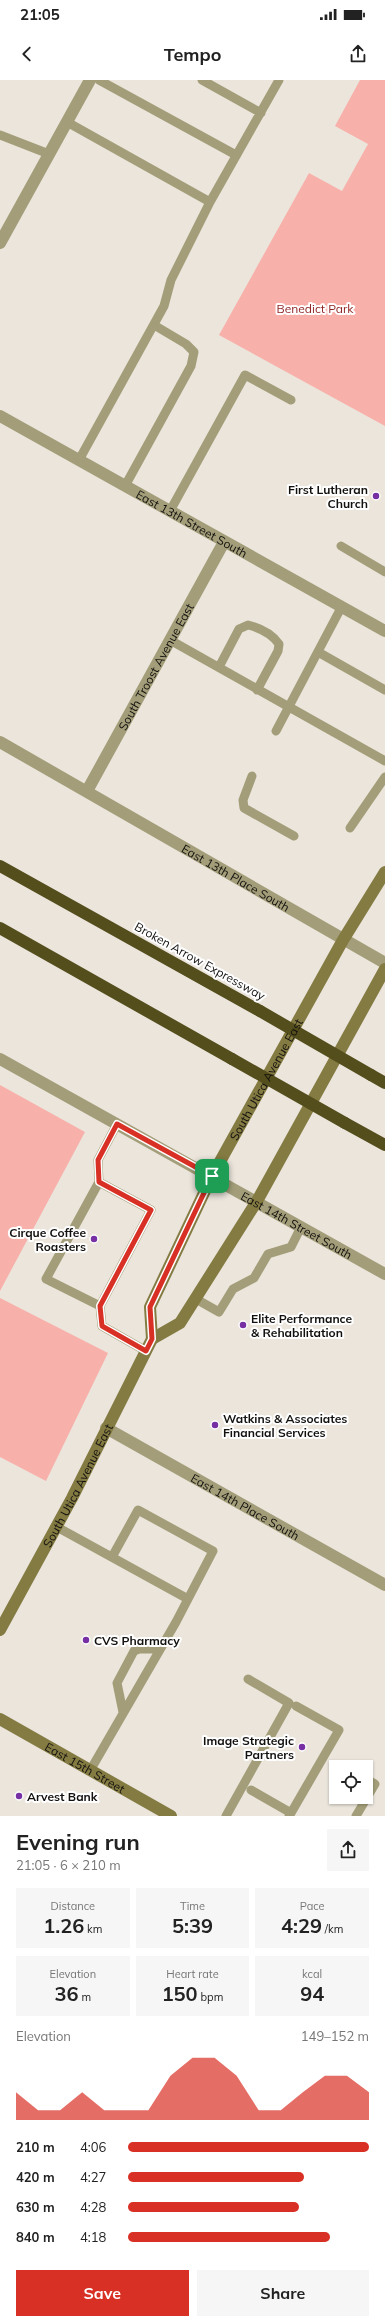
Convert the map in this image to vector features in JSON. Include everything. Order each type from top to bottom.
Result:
[{"type":"highway","name":"Broken Arrow Expressway","points":[[0,866],[260,1011],[385,1083]]},
{"type":"highway","points":[[0,928],[385,1145]]},
{"type":"main road","name":"South Utica Avenue East","points":[[0,1630],[57,1527],[152,1339],[150,1307],[212,1176],[343,940],[385,872]]},
{"type":"main road","points":[[152,1339],[180,1323],[196,1299],[257,1201],[385,969]]},
{"type":"main road","name":"East 15th Street","points":[[0,1719],[91,1769],[171,1816]]},
{"type":"street","points":[[0,243],[3,229],[49,154],[90,80]]},
{"type":"street","name":"East 13th Street South","points":[[0,416],[385,631]]},
{"type":"street","name":"South Troost Avenue East","points":[[87,791],[224,542]]},
{"type":"street","name":"East 13th Place South","points":[[0,742],[385,963]]},
{"type":"street","name":"East 14th Street South","points":[[0,1059],[257,1201],[385,1274]]},
{"type":"street","name":"East 14th Place South","points":[[106,1428],[385,1585]]},
{"type":"lane","points":[[99,80],[236,155]]},
{"type":"lane","points":[[202,80],[261,112]]},
{"type":"lane","points":[[79,460],[164,306],[171,280],[210,202],[279,80]]},
{"type":"lane","points":[[67,122],[210,202]]},
{"type":"lane","points":[[0,134],[49,154]]},
{"type":"lane","points":[[125,486],[191,366],[194,352],[186,344],[154,325]]},
{"type":"lane","points":[[170,511],[245,375],[291,400]]},
{"type":"lane","points":[[341,546],[385,572]]},
{"type":"lane","points":[[276,731],[342,606]]},
{"type":"lane","points":[[219,668],[239,629],[248,625],[258,628],[275,638],[279,644],[278,651],[257,690]]},
{"type":"lane","points":[[170,640],[385,761]]},
{"type":"lane","points":[[318,652],[385,690]]},
{"type":"lane","points":[[252,776],[243,800],[244,808],[294,836]]},
{"type":"lane","points":[[350,828],[385,777]]},
{"type":"lane","points":[[100,1306],[46,1279],[99,1182],[98,1160],[117,1124]]},
{"type":"lane","points":[[99,1182],[151,1210],[100,1306],[102,1326],[146,1351]]},
{"type":"lane","points":[[196,1299],[219,1312],[233,1289],[254,1278],[268,1254],[291,1246],[301,1227]]},
{"type":"lane","points":[[91,1769],[188,1599],[213,1551],[138,1510],[112,1557]]},
{"type":"lane","points":[[57,1527],[188,1599]]},
{"type":"lane","points":[[123,1712],[117,1683],[134,1651],[139,1648],[160,1649]]},
{"type":"lane","points":[[226,1816],[289,1703],[248,1680]]},
{"type":"lane","points":[[251,1790],[290,1815],[339,1730],[296,1706]]},
{"type":"lane","points":[[356,1816],[363,1804]]},
{"type":"green space","name":"Benedict Park","points":[[360,80],[385,80],[385,426],[219,335],[309,173],[342,191],[368,144],[335,126]]},
{"type":"green space","points":[[0,1085],[85,1132],[0,1291]]},
{"type":"green space","points":[[0,1298],[108,1353],[46,1481],[0,1457]]},
{"type":"place","name":"First Lutheran Church","points":[[376,496]]},
{"type":"place","name":"Cirque Coffee Roasters","points":[[94,1239]]},
{"type":"place","name":"Elite Performance & Rehabilitation","points":[[243,1325]]},
{"type":"place","name":"Watkins & Associates Financial Services","points":[[215,1425]]},
{"type":"place","name":"CVS Pharmacy","points":[[86,1640]]},
{"type":"place","name":"Image Strategic Partners","points":[[302,1747]]},
{"type":"place","name":"Arvest Bank","points":[[19,1796]]},
{"type":"route","points":[[117,1124],[212,1176],[150,1307],[152,1339],[146,1351],[102,1326],[100,1306],[151,1210],[99,1182],[98,1160],[117,1124]]}]
